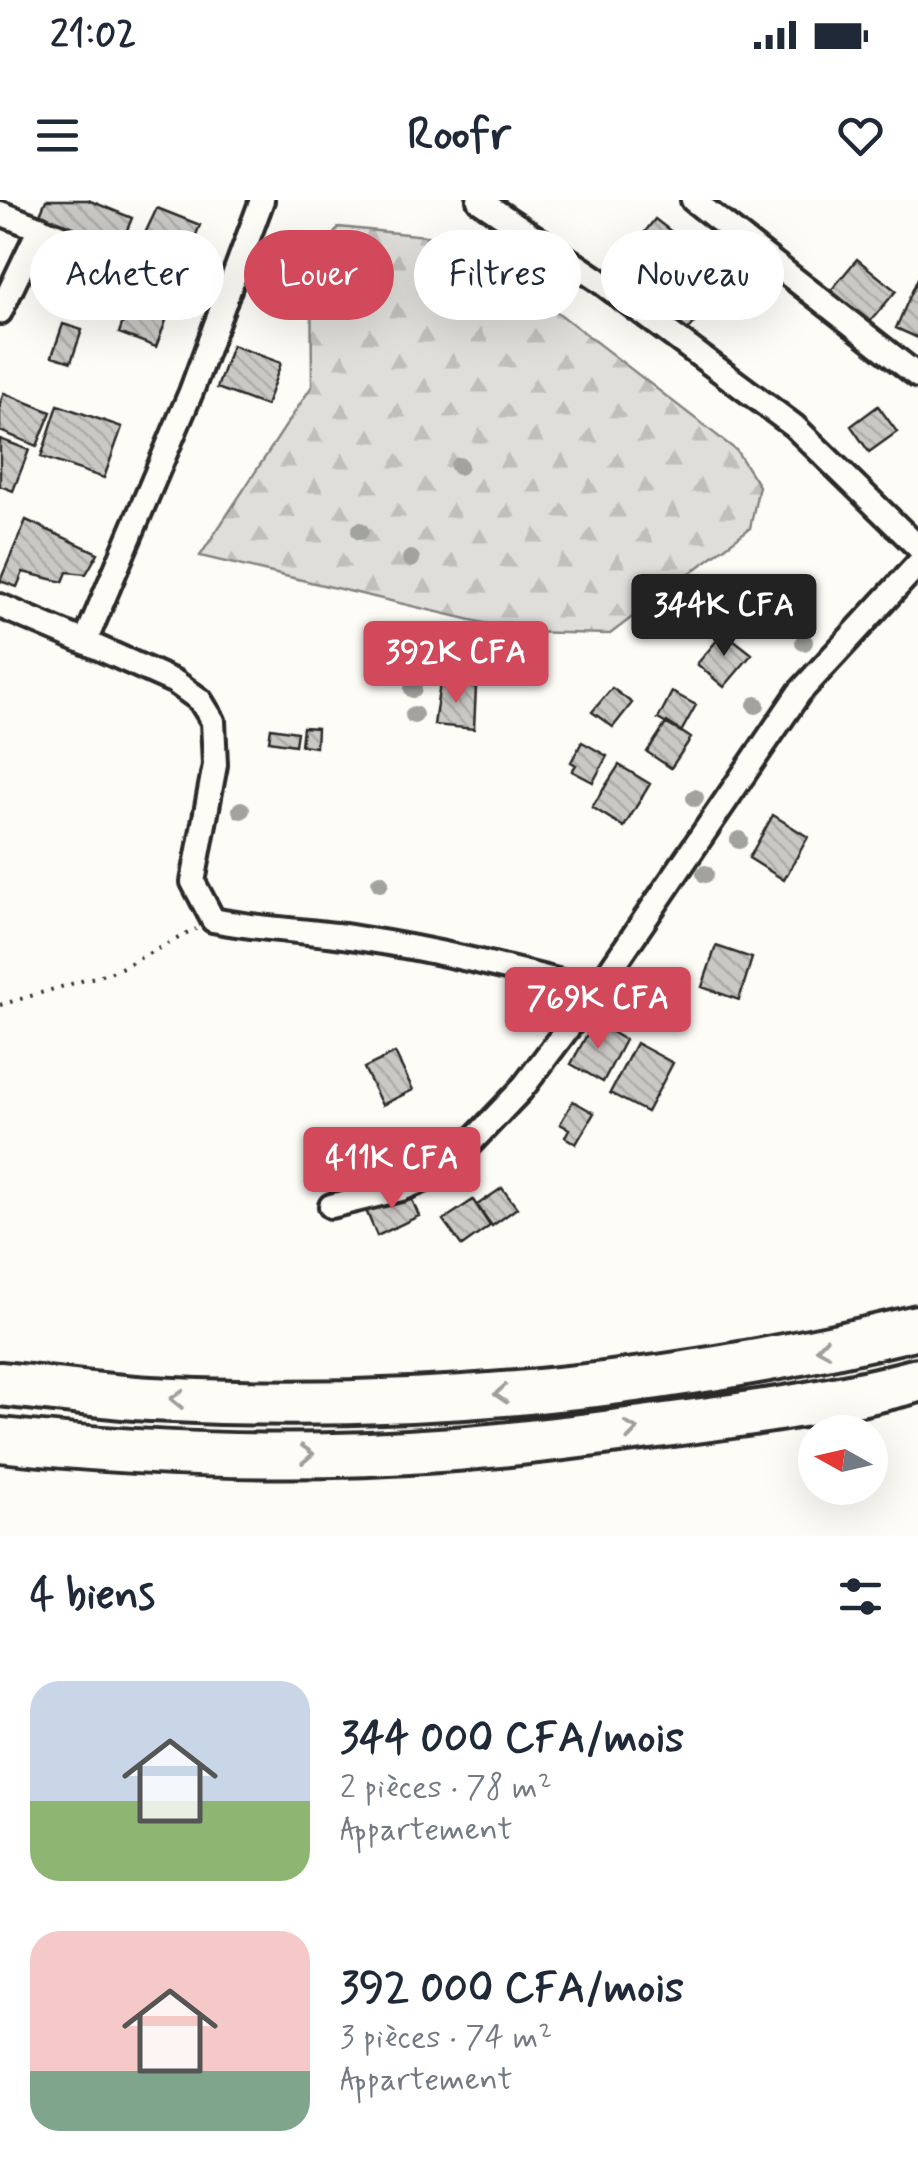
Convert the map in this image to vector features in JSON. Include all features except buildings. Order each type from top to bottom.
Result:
[{"type":"highway","points":[[0,1384],[150,1398],[336,1402],[511,1394],[686,1371],[849,1344],[918,1327]]},
{"type":"highway","points":[[0,1440],[76,1448],[248,1456],[436,1451],[754,1413],[918,1380]]},
{"type":"street","points":[[85,642],[190,392],[262,200]]},
{"type":"street","points":[[478,200],[597,279],[794,426],[918,547]]},
{"type":"street","points":[[694,200],[918,376]]},
{"type":"street","points":[[0,213],[225,301]]},
{"type":"street","points":[[0,312],[40,228]]},
{"type":"street","points":[[331,1206],[402,1189],[428,1178],[453,1161],[521,1090],[596,992],[799,693],[918,564]]},
{"type":"street","points":[[0,606],[174,682],[200,700],[213,722],[216,765],[193,882],[213,920],[452,953],[596,992]]},
{"type":"path","points":[[0,1005],[114,971],[213,920]]},
{"type":"green space","points":[[394,233],[414,235],[414,320],[568,320],[736,450],[759,486],[750,528],[610,634],[522,632],[200,556],[312,386],[311,320],[394,320]]}]
